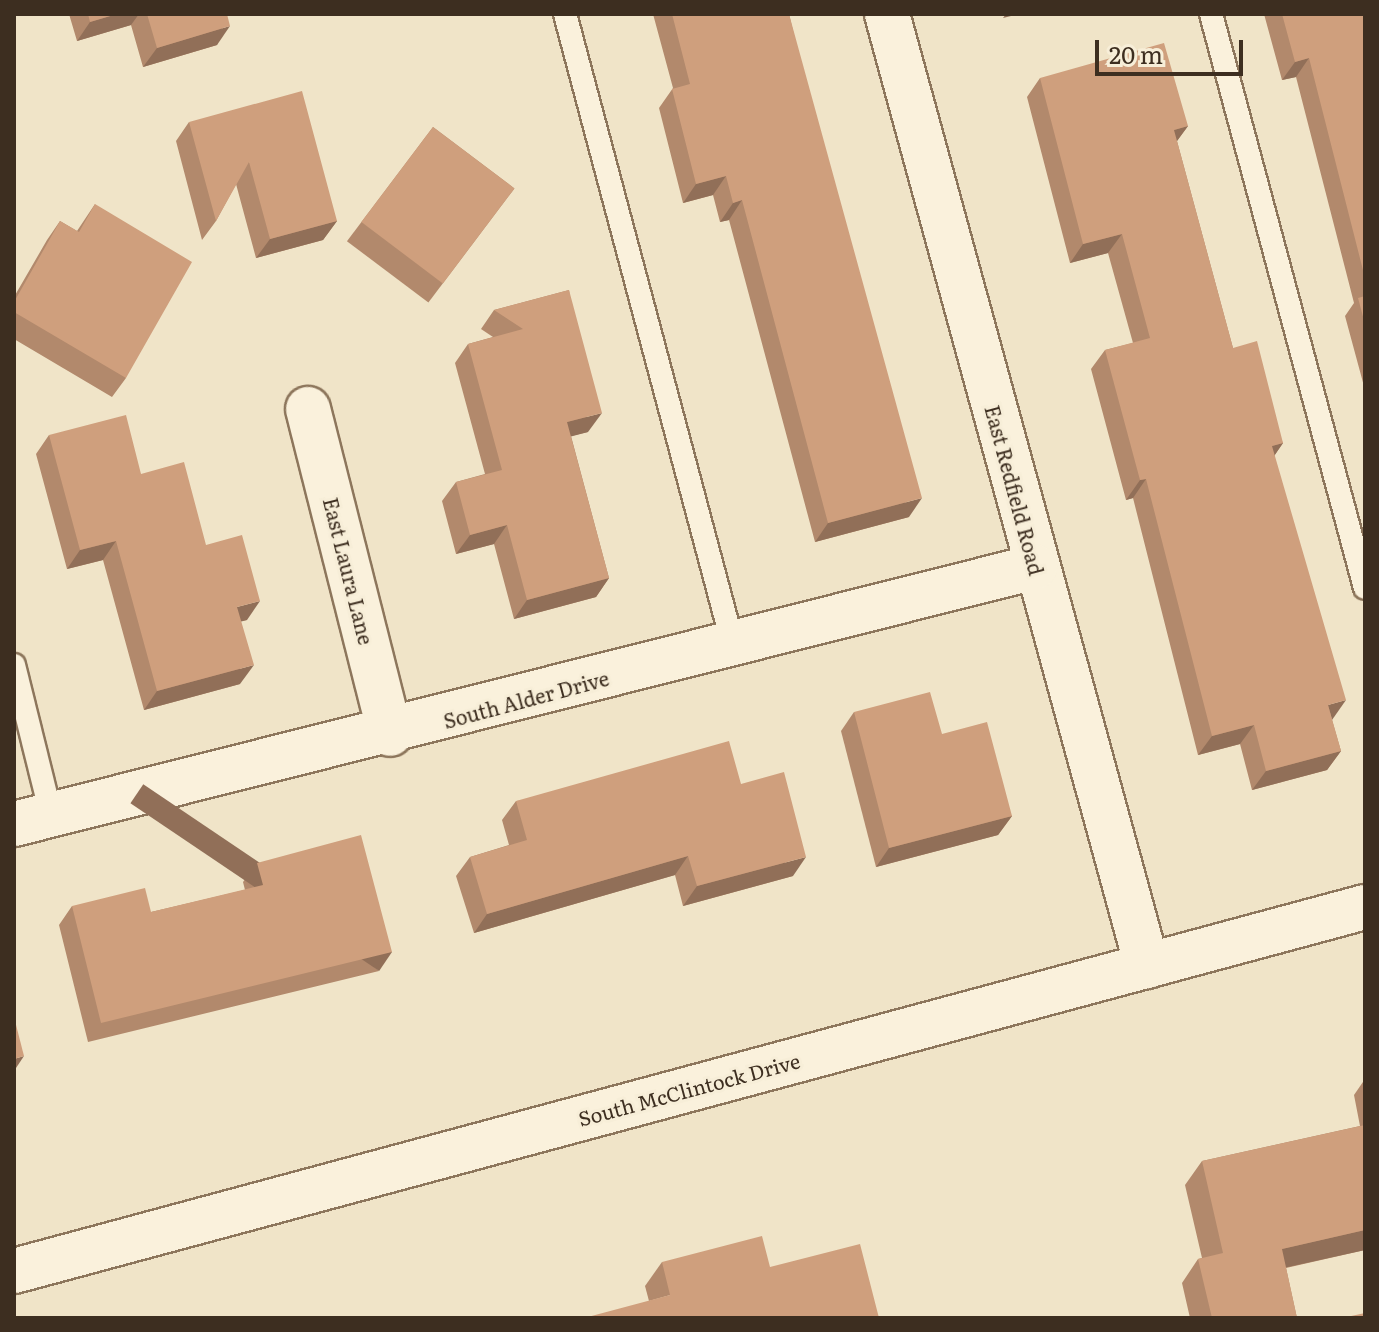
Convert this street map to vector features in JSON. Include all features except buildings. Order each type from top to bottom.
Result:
[{"type":"street","name":"East Redfield Road","points":[[887,14],[1035,567],[1147,966]]},
{"type":"street","name":"East Laura Lane","points":[[308,409],[390,734]]},
{"type":"street","name":"South Alder Drive","points":[[33,819],[390,734],[1035,567]]},
{"type":"street","name":"South McClintock Drive","points":[[14,1271],[1365,907]]},
{"type":"lane","points":[[565,14],[733,645]]},
{"type":"lane","points":[[1211,14],[1365,588]]},
{"type":"lane","points":[[14,665],[33,819]]}]
